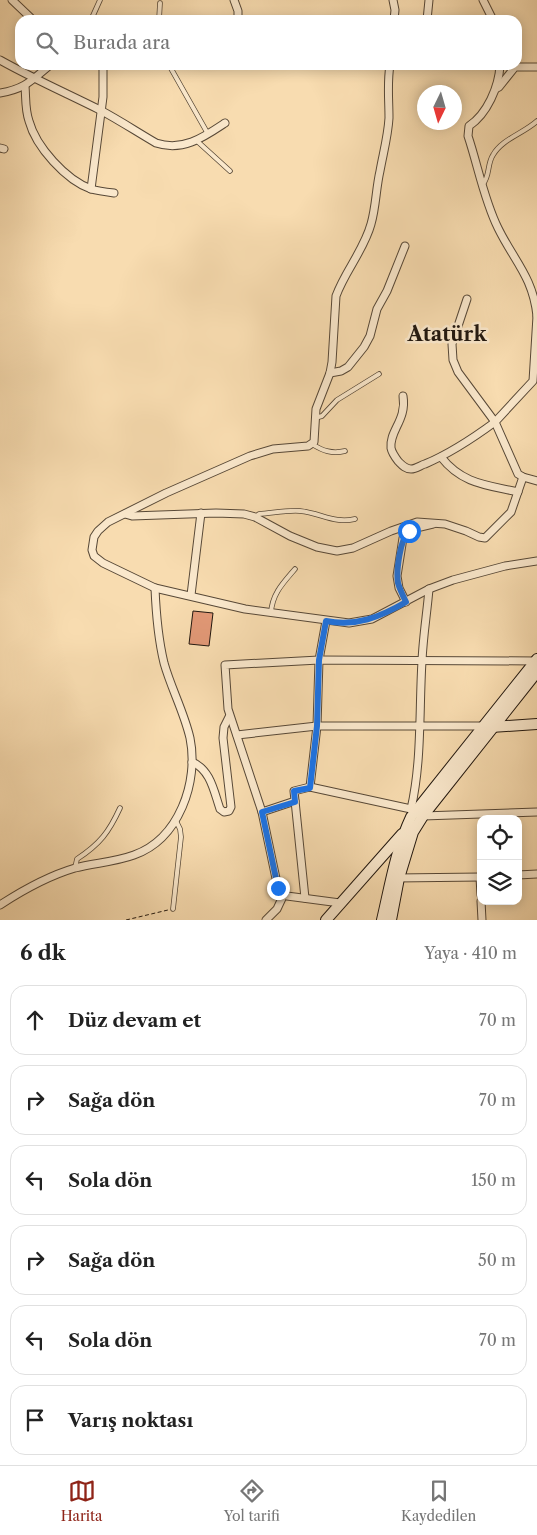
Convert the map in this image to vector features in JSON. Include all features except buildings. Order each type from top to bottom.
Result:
[{"type":"main road","points":[[492,723],[537,660]]},
{"type":"main road","points":[[382,920],[408,832],[417,812],[537,672]]},
{"type":"main road","points":[[492,723],[537,724]]},
{"type":"main road","points":[[326,920],[408,832]]},
{"type":"main road","points":[[391,920],[395,878]]},
{"type":"street","points":[[12,0],[28,15]]},
{"type":"street","points":[[234,0],[238,15]]},
{"type":"street","points":[[393,0],[394,15]]},
{"type":"street","points":[[428,15],[429,0]]},
{"type":"street","points":[[483,0],[490,15]]},
{"type":"street","points":[[0,60],[15,69]]},
{"type":"street","points":[[522,67],[537,67]]},
{"type":"street","points":[[17,70],[102,111],[156,143],[169,146],[197,141],[225,123]]},
{"type":"street","points":[[0,93],[25,86],[44,70]]},
{"type":"street","points":[[91,189],[102,111],[104,82],[103,70]]},
{"type":"street","points":[[389,70],[387,87],[388,129],[378,178],[374,212],[364,244],[336,296],[330,373],[318,399],[312,444],[273,449],[250,456],[166,493],[108,522],[98,531],[93,544],[94,556],[103,563],[154,588],[246,609],[349,624],[372,619],[430,589],[453,580],[505,566],[537,561]]},
{"type":"street","points":[[403,396],[403,416],[391,443],[392,454],[402,465],[410,469],[441,457],[465,444],[495,422],[533,381],[536,305],[528,279],[498,229],[468,132],[469,126],[480,116],[496,88],[499,70]]},
{"type":"street","points":[[496,88],[499,87],[512,70]]},
{"type":"street","points":[[25,86],[28,120],[38,141],[55,163],[80,183],[91,189],[114,193]]},
{"type":"street","points":[[330,373],[341,371],[348,367],[364,347],[370,336],[377,309],[387,291],[405,246]]},
{"type":"street","points":[[467,299],[452,344],[453,360],[458,372],[495,422],[515,469],[523,477],[537,481]]},
{"type":"street","points":[[441,457],[452,469],[470,481],[518,492]]},
{"type":"street","points":[[125,514],[132,516],[238,513],[256,517],[290,536],[316,547],[337,551],[353,548],[391,530],[416,522],[435,522],[466,531],[479,538],[485,538],[511,512],[523,477]]},
{"type":"street","points":[[191,595],[201,513]]},
{"type":"street","points":[[406,602],[400,588],[398,576],[403,538],[412,529],[431,526],[435,522]]},
{"type":"street","points":[[0,905],[33,886],[75,868],[134,855],[159,839],[180,814],[190,779],[191,746],[188,729],[169,680],[161,648],[154,588]]},
{"type":"street","points":[[417,812],[415,792],[422,660],[430,589]]},
{"type":"street","points":[[310,788],[317,726],[319,660],[326,621]]},
{"type":"street","points":[[340,903],[284,894],[278,888],[262,812],[237,734],[229,716],[225,665],[319,660],[537,660]]},
{"type":"street","points":[[192,762],[202,767],[207,774],[222,811],[229,811],[231,807],[223,738],[224,727],[229,716]]},
{"type":"street","points":[[237,734],[317,726],[492,723]]},
{"type":"street","points":[[305,898],[294,791],[310,788],[417,812],[537,812]]},
{"type":"street","points":[[262,812],[295,802]]},
{"type":"street","points":[[522,875],[537,874]]},
{"type":"street","points":[[395,878],[477,876]]},
{"type":"street","points":[[266,920],[277,909],[284,894]]},
{"type":"street","points":[[481,905],[482,920]]},
{"type":"lane","points":[[93,15],[100,0]]},
{"type":"lane","points":[[159,15],[160,3]]},
{"type":"lane","points":[[172,70],[208,134]]},
{"type":"lane","points":[[483,184],[490,160],[495,151],[537,122]]},
{"type":"lane","points":[[197,141],[230,171]]},
{"type":"lane","points":[[315,418],[322,416],[337,400],[379,374]]},
{"type":"lane","points":[[312,444],[326,451],[345,451]]},
{"type":"lane","points":[[256,517],[260,514],[294,511],[315,514],[333,520],[355,519]]},
{"type":"lane","points":[[271,613],[272,603],[277,590],[295,569]]},
{"type":"lane","points":[[75,868],[77,859],[93,849],[99,842],[120,808]]},
{"type":"lane","points":[[173,909],[181,838],[180,829],[176,821]]},
{"type":"path","points":[[126,920],[173,909]]},
{"type":"district","name":"Atatürk","points":[[447,334]]},
{"type":"route","points":[[278,888],[262,812],[295,802],[294,791],[310,788],[317,726],[319,660],[326,621],[349,624],[361,622],[372,619],[406,602],[398,582],[398,569],[403,538],[409,531]]}]
